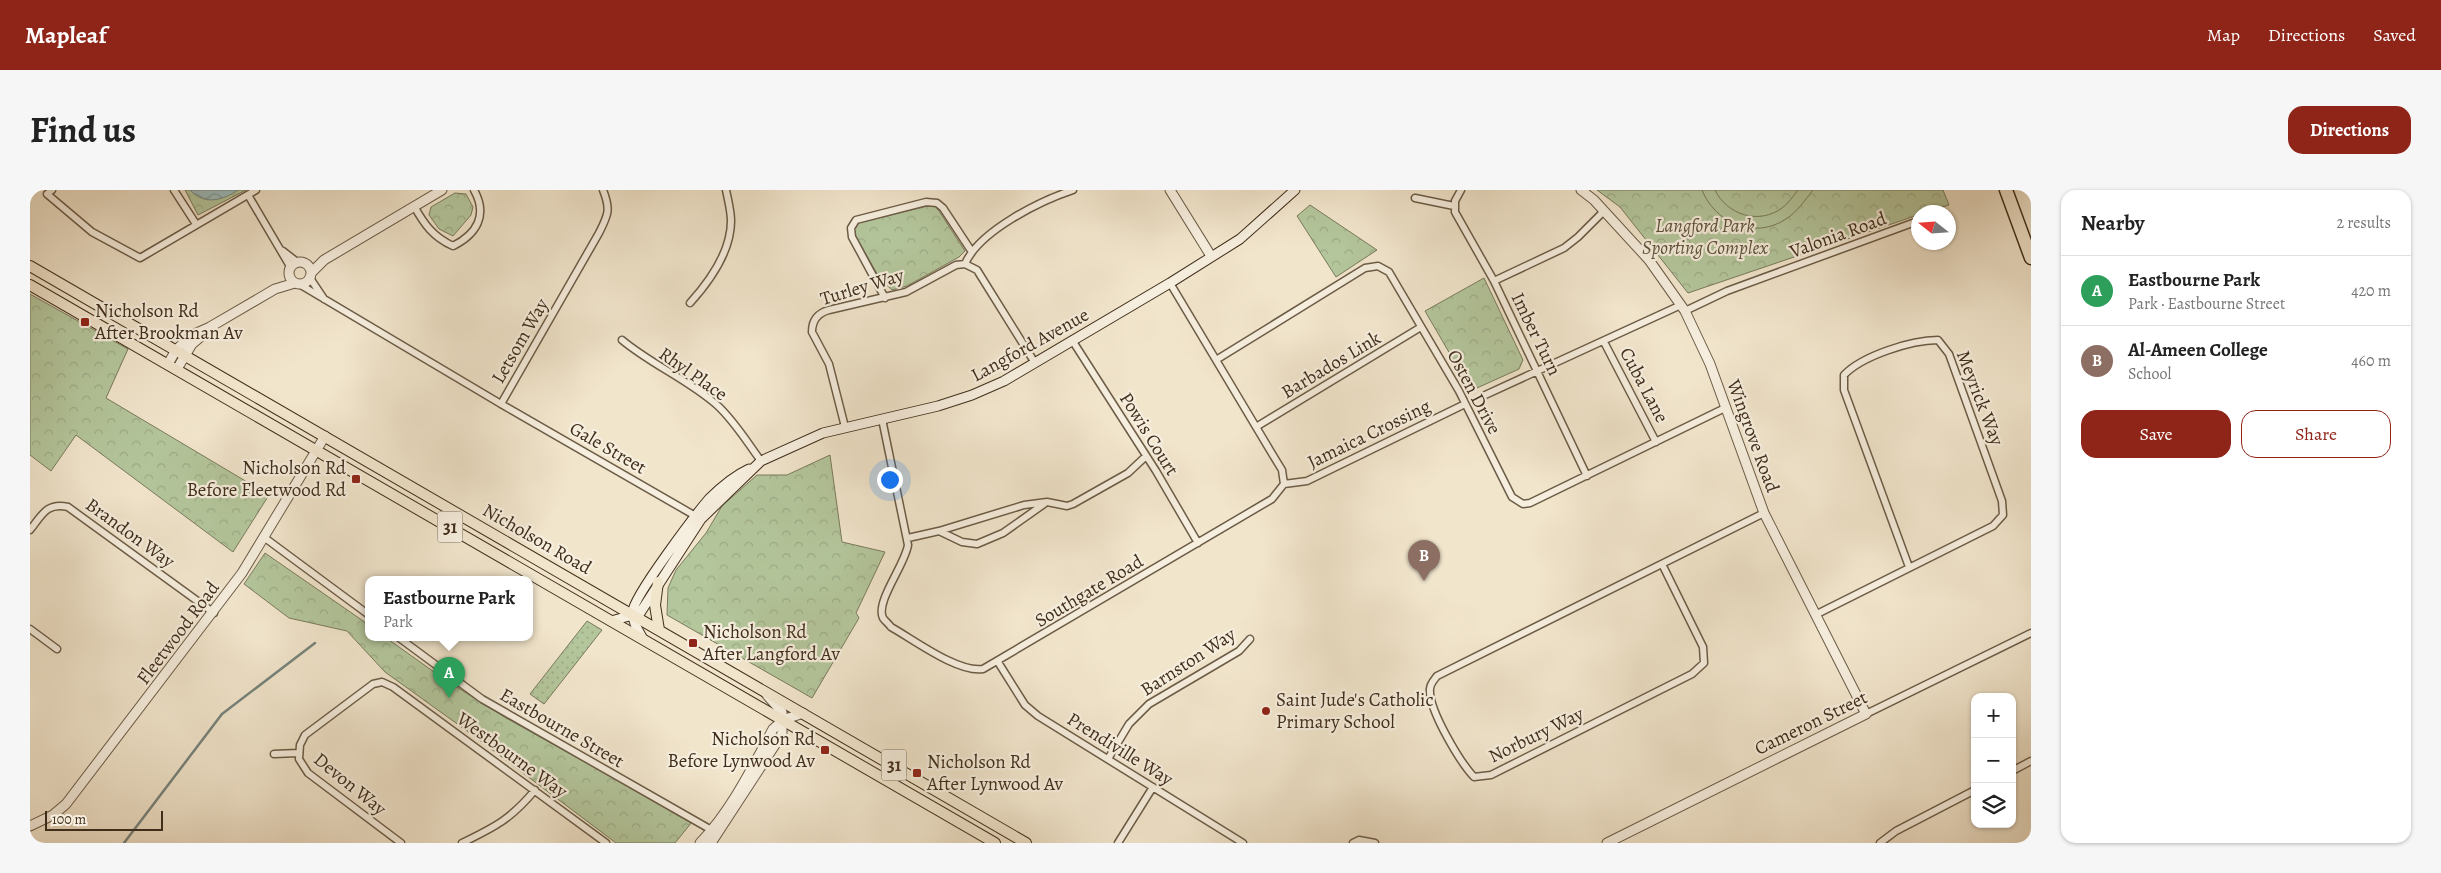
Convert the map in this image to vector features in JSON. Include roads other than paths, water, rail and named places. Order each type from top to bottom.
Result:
[{"type":"highway","points":[[2006,190],[2031,258]]},
{"type":"main road","name":"Nicholson Road","points":[[30,266],[1026,843]]},
{"type":"main road","name":"Nicholson Road","points":[[30,284],[994,843]]},
{"type":"main road","points":[[658,582],[655,605],[659,630]]},
{"type":"street","points":[[52,190],[47,194],[92,232],[140,258],[256,190]]},
{"type":"street","points":[[174,190],[196,224]]},
{"type":"street","points":[[173,367],[192,335],[210,327],[275,289],[303,284],[310,271],[324,260],[442,190]]},
{"type":"street","points":[[414,206],[425,225],[438,239],[453,246],[463,240],[479,220],[482,211],[481,202],[474,190]]},
{"type":"street","name":"Letsom Way","points":[[297,284],[501,404],[599,233],[607,216],[609,205],[603,190]]},
{"type":"street","points":[[690,303],[702,289],[728,244],[731,220],[726,190]]},
{"type":"street","points":[[1035,363],[978,270],[965,264],[979,243],[1044,200],[1073,190]]},
{"type":"street","points":[[1170,190],[1211,256]]},
{"type":"street","name":"Langford Avenue","points":[[698,517],[640,613],[634,615],[633,609],[645,588],[698,517],[724,486],[736,475],[799,442],[845,427],[924,410],[972,395],[1035,363],[1170,283],[1240,238],[1295,190]]},
{"type":"street","points":[[1415,198],[1454,206],[1461,190]]},
{"type":"street","name":"Wingrove Road","points":[[1581,190],[1604,211],[1649,260],[1683,308],[1710,364],[1764,513],[1866,714]]},
{"type":"street","points":[[248,195],[292,268],[297,284]]},
{"type":"street","points":[[885,298],[852,237],[851,228],[856,220],[926,202],[937,203],[943,208],[972,252]]},
{"type":"street","name":"Imber Turn","points":[[1454,206],[1494,281],[1588,476]]},
{"type":"street","points":[[1494,281],[1564,248],[1604,211]]},
{"type":"street","name":"Valonia Road","points":[[1683,308],[1911,225]]},
{"type":"street","name":"Turley Way","points":[[845,427],[829,364],[814,338],[812,325],[822,312],[906,292],[956,265],[965,264]]},
{"type":"street","name":"Osten Drive","points":[[1216,360],[1365,268],[1378,266],[1388,272],[1421,327],[1465,404],[1512,497],[1523,504],[1588,476],[1725,408]]},
{"type":"street","points":[[292,268],[310,271]]},
{"type":"street","points":[[275,289],[292,268]]},
{"type":"street","name":"Letsom Way","points":[[310,271],[324,300]]},
{"type":"street","points":[[1170,283],[1282,470],[1284,484]]},
{"type":"street","points":[[1483,396],[1537,370],[1683,308]]},
{"type":"street","name":"Barbados Link","points":[[1256,428],[1421,327]]},
{"type":"street","name":"Rhyl Place","points":[[622,340],[640,355],[694,387],[717,406],[735,424],[760,461]]},
{"type":"street","name":"Powis Court","points":[[1072,340],[1198,543]]},
{"type":"street","name":"Meyrick Way","points":[[1815,615],[1993,526],[2003,515],[2002,501],[1949,354],[1938,340],[1920,340],[1854,365],[1844,375],[1844,390],[1909,567]]},
{"type":"street","name":"Cuba Lane","points":[[1604,342],[1656,442]]},
{"type":"street","name":"Gale Street","points":[[501,404],[698,517]]},
{"type":"street","name":"Jamaica Crossing","points":[[1284,484],[1308,481],[1465,404]]},
{"type":"street","name":"Southgate Road","points":[[882,419],[904,530],[908,538],[906,557],[883,600],[881,608],[883,618],[891,627],[965,668],[974,671],[998,662],[1272,499],[1284,484]]},
{"type":"street","name":"Fleetwood Road","points":[[30,826],[54,815],[66,804],[214,613],[265,538],[325,436]]},
{"type":"street","points":[[908,538],[939,531],[1024,505],[1047,502],[1067,506],[1073,504],[1128,472],[1145,457]]},
{"type":"street","points":[[939,531],[962,542],[977,544],[1003,533],[1047,502]]},
{"type":"street","name":"Brandon Way","points":[[30,530],[47,509],[57,504],[68,507],[214,613]]},
{"type":"street","name":"Norbury Way","points":[[1662,564],[1703,647],[1704,663],[1692,674],[1491,775],[1474,776],[1462,764],[1430,701],[1430,687],[1437,676],[1764,513]]},
{"type":"street","points":[[265,538],[365,612]]},
{"type":"street","points":[[611,621],[634,615],[636,626],[644,639]]},
{"type":"street","points":[[30,629],[57,649]]},
{"type":"street","name":"Cameron Street","points":[[1607,843],[2031,633]]},
{"type":"street","name":"Barnston Way","points":[[1108,759],[1129,724],[1149,704],[1239,651],[1250,639]]},
{"type":"street","name":"Eastbourne Street","points":[[403,641],[482,699],[715,832]]},
{"type":"street","name":"Prendiville Way","points":[[998,662],[1025,705],[1038,716],[1243,843]]},
{"type":"street","name":"Westbourne Way","points":[[374,684],[382,682],[391,685],[606,843]]},
{"type":"street","name":"Devon Way","points":[[374,684],[305,736],[298,753],[301,765],[308,773],[402,843]]},
{"type":"street","points":[[711,843],[715,832],[782,734],[782,712],[761,689]]},
{"type":"street","points":[[783,720],[803,713]]},
{"type":"street","points":[[274,754],[298,753]]},
{"type":"street","points":[[2016,769],[2031,761]]},
{"type":"street","points":[[1118,843],[1153,787]]},
{"type":"street","points":[[462,843],[503,822],[519,810],[535,790]]},
{"type":"street","points":[[1880,843],[1896,831],[1971,792]]},
{"type":"street","points":[[700,843],[715,832]]},
{"type":"street","points":[[1353,843],[1358,840],[1375,843]]},
{"type":"water","points":[[190,190],[238,190],[220,199],[208,200]]},
{"type":"waterway","points":[[124,843],[222,714],[315,643]]},
{"type":"place","name":"Nicholson Rd After Brookman Av","points":[[85,322]]},
{"type":"place","name":"Nicholson Rd Before Fleetwood Rd","points":[[356,479]]},
{"type":"place","name":"Al-Ameen College","points":[[1424,581]]},
{"type":"place","name":"Nicholson Rd After Langford Av","points":[[693,643]]},
{"type":"place","name":"Eastbourne Park","points":[[449,698]]},
{"type":"place","name":"Saint Jude's Catholic Primary School","points":[[1266,711]]},
{"type":"place","name":"Nicholson Rd Before Lynwood Av","points":[[825,750]]},
{"type":"place","name":"Nicholson Rd After Lynwood Av","points":[[917,773]]},
{"type":"park label","name":"Langford Park Sporting Complex","points":[[1705,237]]}]
